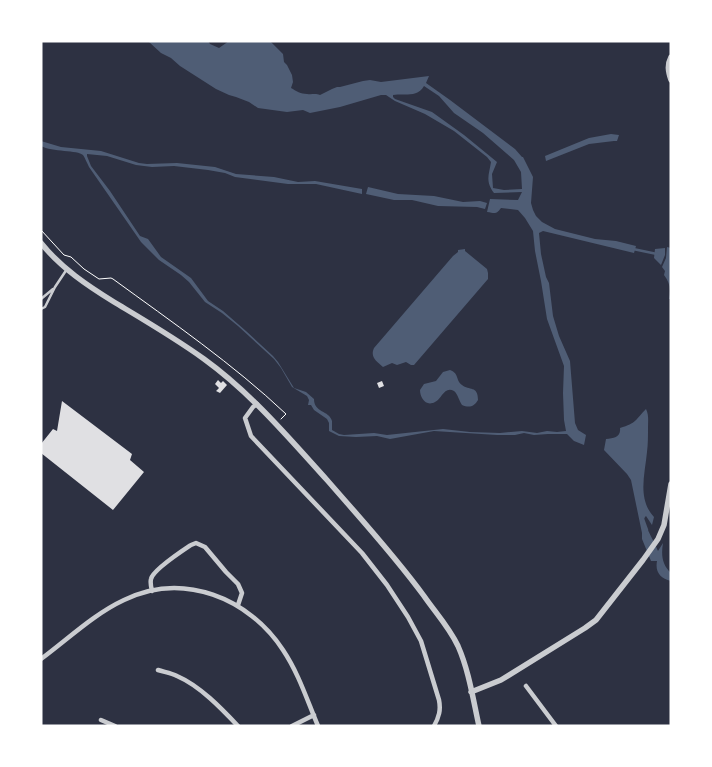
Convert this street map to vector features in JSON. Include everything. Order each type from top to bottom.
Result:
[{"type":"street","points":[[671,57],[668,70],[671,80]]},
{"type":"street","points":[[41,243],[67,269],[92,288],[203,358],[232,380],[297,447],[366,524],[415,584],[447,628],[463,660],[479,726]]},
{"type":"street","points":[[257,404],[253,406],[246,418],[251,436],[362,553],[387,585],[408,617],[421,641],[441,707],[434,726]]},
{"type":"street","points":[[472,692],[501,680],[596,620],[658,539],[664,525],[671,484]]},
{"type":"street","points":[[152,591],[150,584],[153,575],[196,543],[205,547],[238,584],[242,593],[238,605]]},
{"type":"street","points":[[41,659],[99,615],[133,596],[176,588],[196,591],[220,597],[238,605],[262,624],[283,650],[295,670],[318,726]]},
{"type":"street","points":[[158,670],[176,675],[194,685],[238,726]]},
{"type":"street","points":[[526,686],[556,726]]},
{"type":"street","points":[[292,726],[314,715]]},
{"type":"street","points":[[101,720],[115,726]]},
{"type":"lane","points":[[41,309],[45,307],[67,269]]},
{"type":"lane","points":[[41,299],[55,287]]},
{"type":"path","points":[[41,230],[64,254],[71,257],[99,279],[111,278],[129,290],[239,373],[286,414]]},
{"type":"water","points":[[144,41],[208,41],[219,48],[229,41],[270,41],[283,54],[284,62],[292,75],[293,82],[291,88],[305,94],[320,95],[337,87],[363,81],[381,82],[429,76],[426,83],[515,149],[523,157],[533,177],[531,203],[533,210],[542,222],[555,229],[595,239],[616,241],[636,246],[634,253],[543,231],[539,233],[541,254],[549,283],[553,316],[570,361],[575,423],[578,430],[586,435],[584,445],[574,441],[567,434],[534,435],[524,433],[497,435],[434,431],[390,439],[377,436],[339,436],[329,431],[327,419],[314,410],[311,405],[308,405],[309,400],[307,396],[292,387],[274,359],[238,326],[205,302],[189,282],[159,260],[141,242],[89,167],[83,155],[76,152],[46,148],[41,146],[41,141],[61,147],[101,151],[139,163],[177,163],[215,167],[236,174],[274,177],[298,182],[315,181],[362,189],[362,194],[316,184],[288,184],[235,177],[208,170],[174,166],[152,167],[136,165],[107,156],[87,154],[91,166],[140,236],[148,239],[161,257],[191,278],[208,301],[223,311],[273,356],[278,362],[294,388],[306,392],[314,399],[316,407],[330,417],[332,430],[344,435],[374,433],[387,435],[443,429],[500,433],[566,431],[563,393],[564,366],[547,319],[533,231],[518,210],[501,208],[495,213],[487,212],[490,199],[518,200],[522,192],[494,193],[489,181],[491,162],[487,157],[454,131],[386,95],[310,113],[303,110],[287,112],[258,108],[249,102],[216,89],[161,53],[149,42]],"holes":[[[424,86],[439,96],[454,113],[483,133],[514,160],[521,172],[522,189],[504,190],[493,188],[492,174],[497,162],[432,112],[393,97],[393,95],[414,94]]]},
{"type":"water","points":[[611,134],[619,135],[617,141],[589,144],[546,161],[545,156],[589,138]]},
{"type":"water","points":[[368,187],[398,194],[434,196],[463,202],[480,201],[487,203],[485,209],[438,206],[412,200],[394,200],[366,194]]},
{"type":"water","points":[[667,247],[671,248],[670,299],[670,286],[662,267],[666,258]]},
{"type":"water","points":[[665,248],[665,255],[661,265],[654,258],[655,249]]},
{"type":"water","points":[[465,249],[487,269],[488,279],[414,365],[406,362],[397,365],[392,363],[383,367],[373,356],[374,348],[458,250]]},
{"type":"water","points":[[450,370],[455,373],[462,385],[475,390],[478,400],[473,405],[469,407],[462,405],[455,392],[451,390],[445,391],[432,403],[426,403],[422,399],[420,390],[424,384],[436,381],[443,372]]},
{"type":"water","points":[[646,409],[648,414],[648,440],[643,486],[645,502],[654,517],[652,525],[646,516],[644,520],[658,551],[663,543],[663,560],[671,573],[671,581],[659,574],[657,561],[651,561],[642,539],[631,480],[604,450],[606,439],[616,436],[620,428],[633,423]]},
{"type":"building","points":[[218,380],[221,383],[223,381],[227,385],[220,393],[216,391],[219,388],[215,384]]},
{"type":"building","points":[[382,381],[384,386],[379,388],[377,383]]},
{"type":"building","points":[[62,401],[132,454],[130,460],[144,472],[113,510],[41,453],[41,444],[53,429],[57,431]]},
{"type":"waterway","points":[[633,249],[657,254]]},
{"type":"waterway","points":[[643,519],[647,530]]}]
